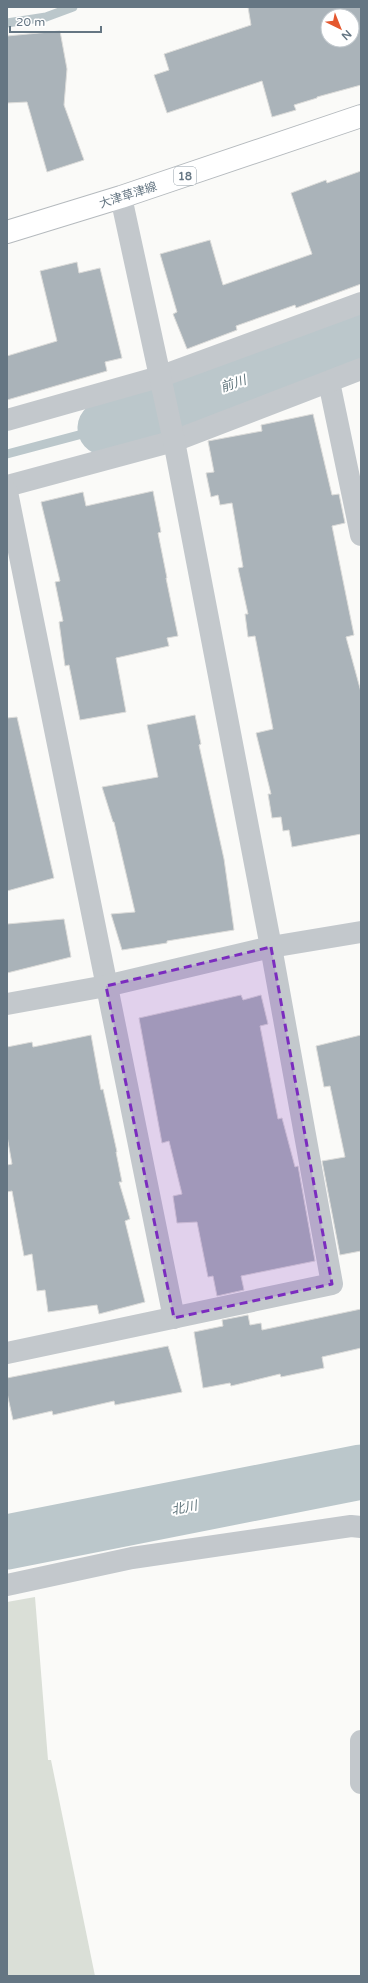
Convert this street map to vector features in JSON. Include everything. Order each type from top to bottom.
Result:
[{"type":"main road","name":"大津草津線","points":[[7,232],[121,197],[361,116]]},
{"type":"street","points":[[8,1350],[174,1318],[332,1284],[271,948],[174,441],[121,197]]},
{"type":"street","points":[[7,420],[159,377],[361,303]]},
{"type":"street","points":[[7,486],[174,441],[361,369]]},
{"type":"street","points":[[329,382],[361,535]]},
{"type":"street","points":[[7,492],[174,1318]]},
{"type":"street","points":[[7,1004],[106,986],[271,948],[361,932]]},
{"type":"street","points":[[7,1585],[132,1558],[350,1526],[361,1527]]},
{"type":"street","points":[[361,1741],[361,1783]]},
{"type":"highlighted area","points":[[271,947],[332,1284],[174,1318],[106,986]]},
{"type":"shaded area","points":[[35,1597],[48,1760],[51,1760],[95,1976],[7,1976],[7,1602]]},
{"type":"building","points":[[248,7],[361,7],[361,85],[294,105],[296,110],[272,117],[262,81],[167,113],[154,75],[169,70],[164,54],[251,25]]},
{"type":"building","points":[[60,31],[67,69],[64,105],[84,160],[47,172],[27,102],[7,103],[7,36]]},
{"type":"building","points":[[361,171],[361,284],[296,308],[295,305],[236,326],[237,330],[187,349],[173,314],[177,312],[160,254],[210,240],[223,285],[312,254],[291,193],[326,180],[327,183]]},
{"type":"building","points":[[77,262],[79,273],[100,268],[122,358],[105,362],[107,371],[7,400],[7,356],[57,341],[40,271]]},
{"type":"building","points":[[313,414],[332,495],[339,494],[345,523],[332,526],[354,635],[346,637],[361,692],[361,834],[292,847],[289,830],[283,831],[281,817],[272,818],[268,794],[271,794],[256,733],[273,729],[255,636],[248,637],[245,614],[248,614],[238,568],[243,567],[232,503],[220,505],[218,495],[211,497],[206,473],[214,472],[208,441],[262,431],[261,425]]},
{"type":"building","points":[[153,491],[161,532],[158,533],[178,636],[167,638],[169,646],[116,658],[126,712],[80,720],[69,665],[65,666],[59,622],[63,621],[55,582],[60,581],[41,502],[83,492],[86,506]]},
{"type":"building","points":[[195,715],[201,744],[199,745],[224,859],[234,930],[122,950],[111,914],[135,912],[114,822],[102,787],[158,777],[147,725]]},
{"type":"building","points":[[17,717],[54,878],[7,891],[7,718]]},
{"type":"building","points":[[64,919],[71,957],[7,973],[7,924]]},
{"type":"building","points":[[241,995],[243,1000],[261,995],[268,1024],[260,1026],[278,1119],[282,1118],[295,1167],[298,1166],[315,1261],[241,1276],[244,1290],[217,1296],[213,1276],[208,1277],[197,1222],[177,1223],[173,1196],[182,1194],[169,1141],[162,1143],[139,1018]]},
{"type":"building","points":[[91,1035],[101,1090],[103,1089],[117,1152],[122,1182],[119,1182],[130,1219],[125,1221],[145,1302],[99,1314],[97,1305],[48,1312],[45,1290],[37,1291],[32,1254],[24,1256],[12,1191],[7,1192],[7,1165],[12,1164],[7,1136],[7,1047],[32,1042],[33,1047]]},
{"type":"building","points":[[361,1035],[361,1251],[340,1255],[322,1161],[345,1157],[330,1086],[324,1087],[316,1046]]},
{"type":"building","points":[[361,1309],[361,1348],[322,1357],[324,1368],[281,1377],[280,1374],[231,1386],[230,1383],[203,1388],[194,1332],[223,1326],[222,1320],[248,1315],[250,1325],[261,1323],[262,1330]]},
{"type":"building","points":[[168,1346],[182,1392],[115,1405],[114,1401],[53,1415],[52,1411],[13,1420],[7,1393],[7,1378]]},
{"type":"waterway","points":[[7,23],[46,17],[73,7]]},
{"type":"waterway","name":"前川","points":[[105,428],[361,338]]},
{"type":"waterway","points":[[7,454],[105,428]]},
{"type":"waterway","name":"北川","points":[[7,1542],[361,1472]]}]
